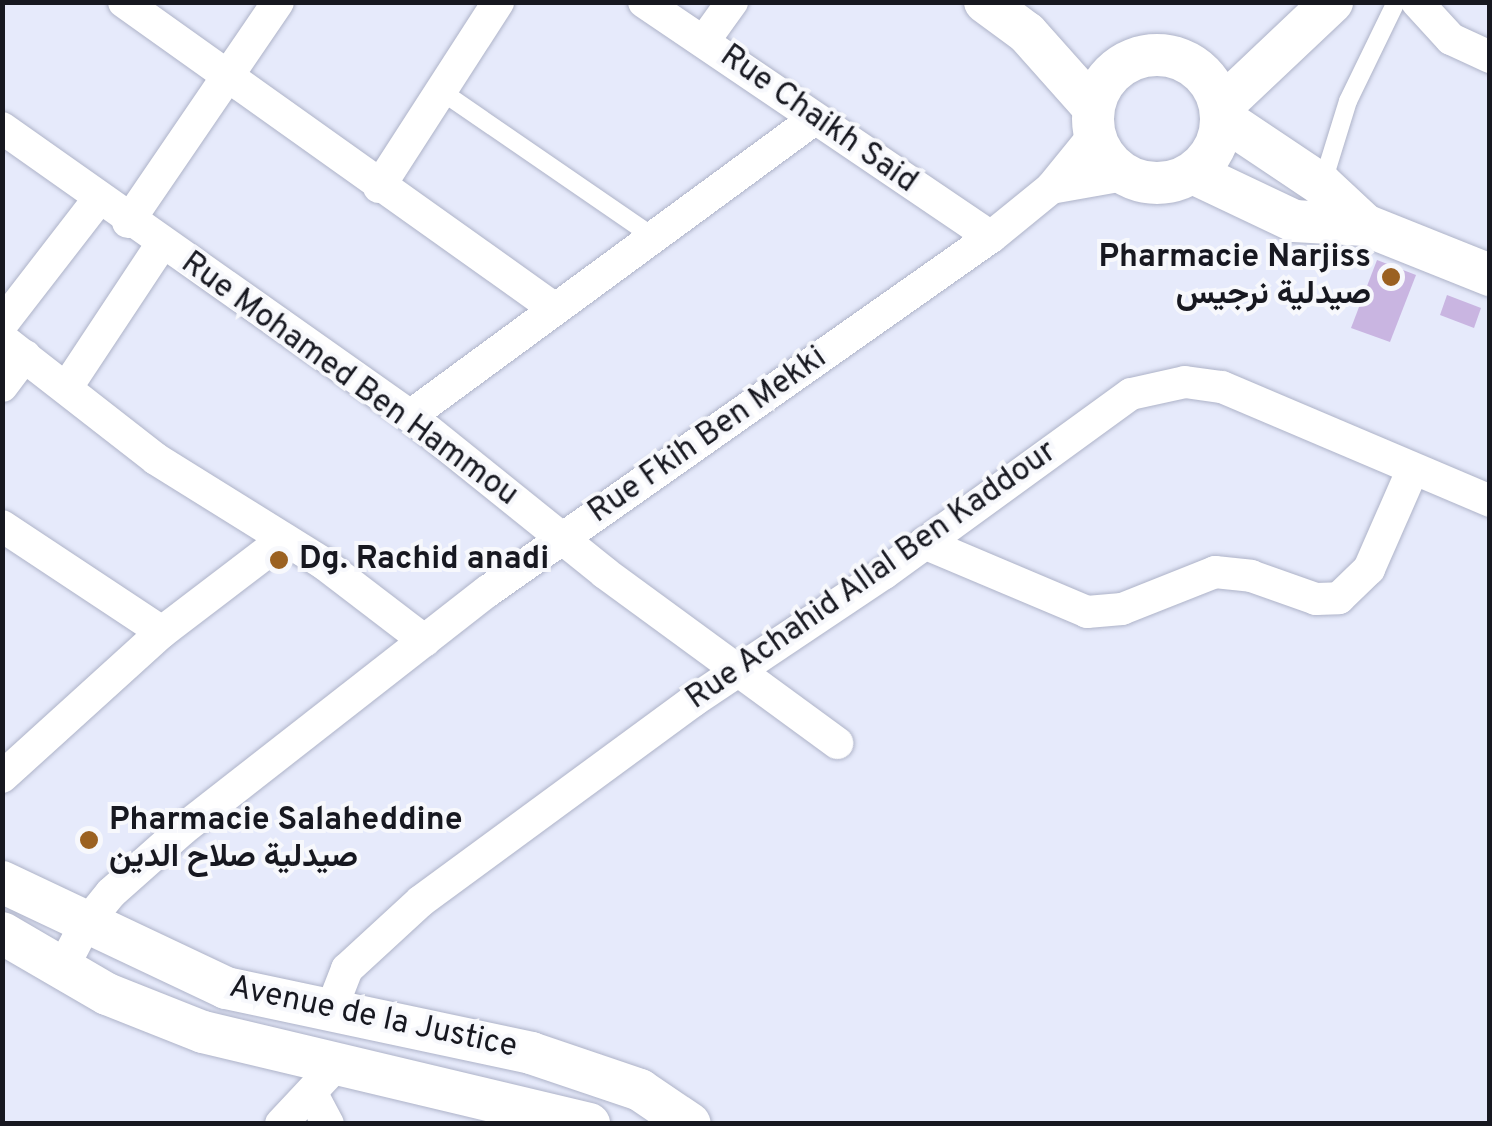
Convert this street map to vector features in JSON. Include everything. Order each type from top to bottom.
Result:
[{"type":"street","points":[[124,2],[224,78],[551,306]]},
{"type":"street","points":[[128,222],[278,2]]},
{"type":"street","points":[[379,187],[498,2]]},
{"type":"street","name":"Rue Chaikh Said","points":[[644,2],[991,237]]},
{"type":"street","points":[[704,40],[732,2]]},
{"type":"street","points":[[984,2],[1026,32],[1093,121],[1124,176]]},
{"type":"street","points":[[1417,2],[1451,38],[1490,56]]},
{"type":"street","points":[[1194,66],[1317,16]]},
{"type":"street","points":[[1050,188],[1124,176],[1171,183],[1193,174],[1219,140],[1221,112],[1317,16]]},
{"type":"street","points":[[1026,32],[1132,60]]},
{"type":"street","points":[[1093,121],[1114,70],[1132,60],[1166,55],[1194,66],[1221,112],[1322,186],[1365,225]]},
{"type":"street","points":[[410,416],[551,306],[813,120]]},
{"type":"street","name":"Rue Fkih Ben Mekki","points":[[62,969],[84,925],[144,862],[425,641],[564,538],[991,237],[1050,188],[1093,121]]},
{"type":"street","name":"Rue Mohamed Ben Hammou","points":[[2,128],[128,222],[410,416],[564,538],[836,742]]},
{"type":"street","points":[[1193,174],[1294,221],[1365,225],[1490,275]]},
{"type":"street","points":[[2,324],[98,200]]},
{"type":"street","points":[[67,386],[161,245]]},
{"type":"street","points":[[2,386],[14,347],[156,459],[284,539],[425,641]]},
{"type":"street","name":"Rue Achahid Allal Ben Kaddour","points":[[331,1010],[346,969],[372,940],[740,668],[924,543],[1103,412],[1156,384],[1222,387],[1490,501]]},
{"type":"street","points":[[924,543],[1087,612],[1122,609],[1214,572],[1251,576],[1316,599],[1339,598],[1369,569],[1413,469]]},
{"type":"street","points":[[2,526],[162,632]]},
{"type":"street","points":[[2,777],[162,632],[284,539]]},
{"type":"street","name":"Avenue de la Justice","points":[[2,882],[84,925],[226,988],[531,1052],[640,1090],[690,1124]]},
{"type":"street","name":"Avenue de la Justice","points":[[3,934],[62,969],[203,1032],[325,1078],[589,1124]]},
{"type":"street","points":[[281,1124],[325,1078]]},
{"type":"street","points":[[325,1078],[328,1124]]},
{"type":"lane","points":[[1322,186],[1348,100],[1396,2]]},
{"type":"lane","points":[[440,91],[652,236]]},
{"type":"building","points":[[1377,260],[1416,275],[1390,342],[1351,328]]},
{"type":"building","points":[[1447,295],[1481,308],[1474,328],[1440,315]]},
{"type":"place","name":"Pharmacie Narjiss صيدلية نرجيس","points":[[1391,277]]},
{"type":"place","name":"Dg. Rachid anadi","points":[[279,560]]},
{"type":"place","name":"Pharmacie Salaheddine صيدلية صلاح الدين","points":[[89,840]]}]
